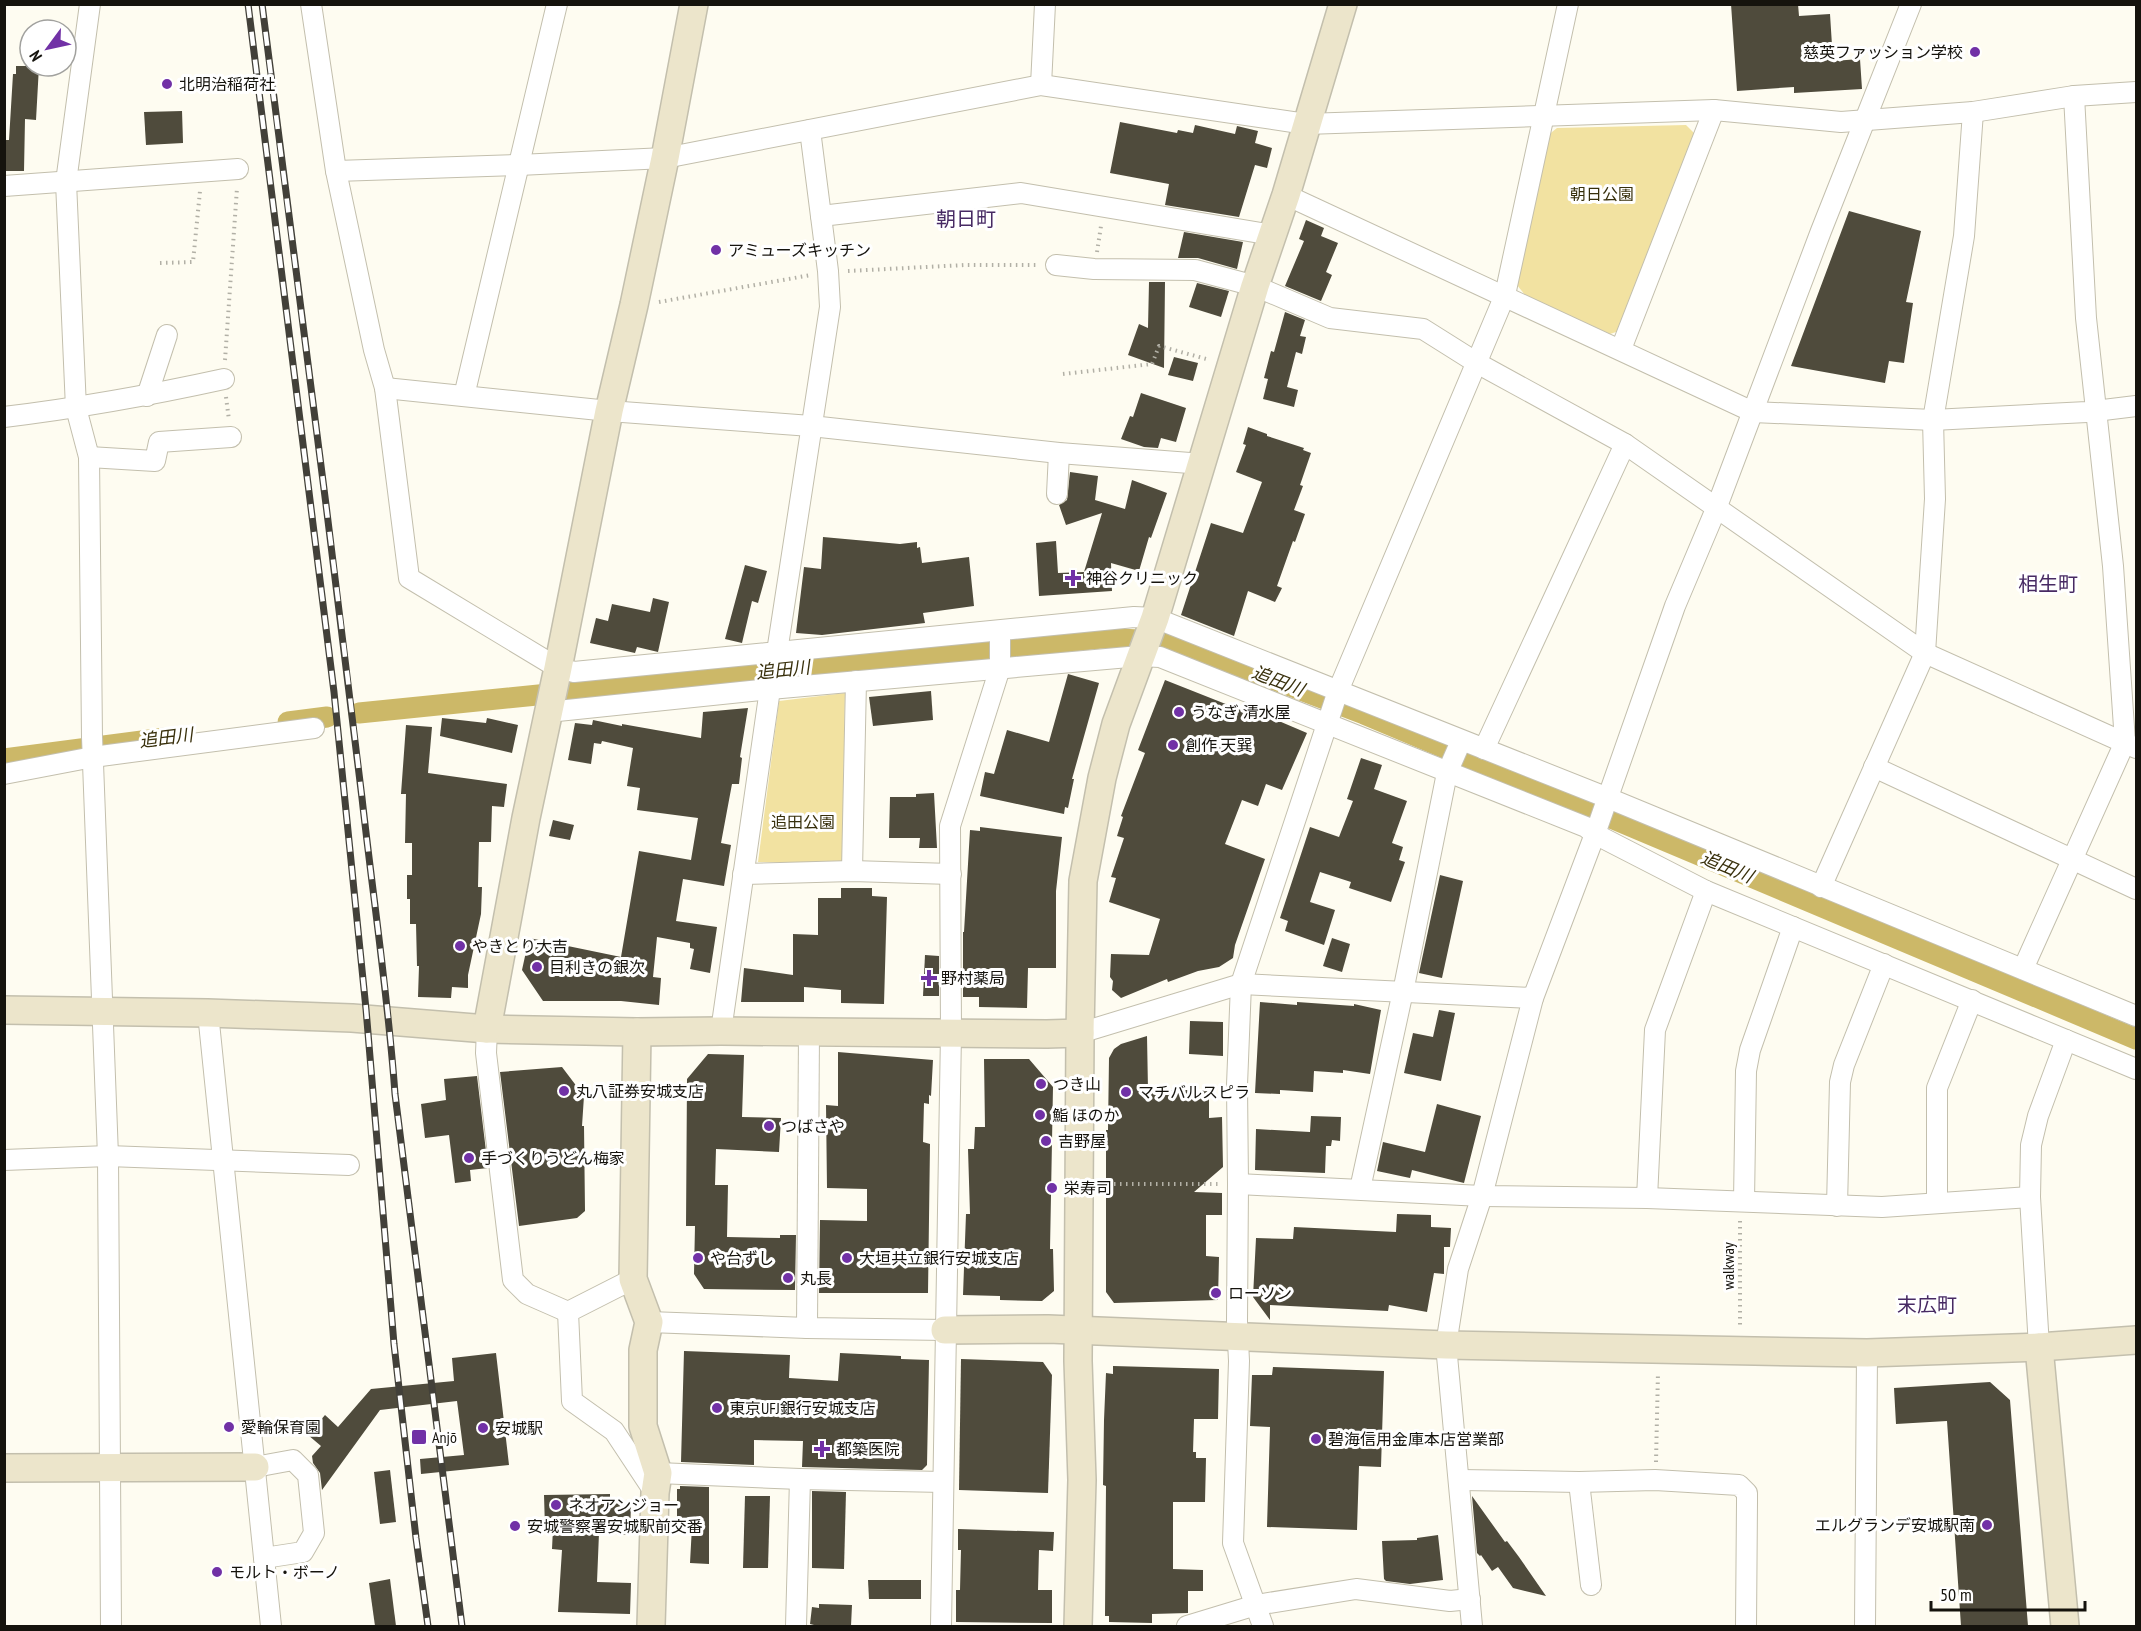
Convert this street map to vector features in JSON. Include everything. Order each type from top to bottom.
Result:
[{"type":"street","points":[[90,4],[66,182],[76,408],[89,457],[93,749],[108,1156],[111,1626]]},
{"type":"street","points":[[311,4],[336,171],[374,350],[385,388],[409,578],[558,668],[574,672],[1134,616],[1155,618],[1608,798],[2136,1016]]},
{"type":"street","points":[[464,396],[557,4]]},
{"type":"street","points":[[568,1312],[527,1294],[513,1280],[486,1053],[486,1029],[609,411],[665,158],[694,4]]},
{"type":"street","points":[[1041,85],[1045,4]]},
{"type":"street","points":[[1078,1626],[1082,1480],[1078,1361],[1083,881],[1102,778],[1116,724],[1155,618],[1343,4]]},
{"type":"street","points":[[1263,1626],[1233,1543],[1239,1361],[1236,1085],[1240,984],[1338,691],[1505,295],[1568,4]]},
{"type":"street","points":[[1472,1626],[1446,1345],[1458,1269],[1482,1196],[1533,998],[1595,834],[1675,606],[1716,509],[1821,231],[1911,4]]},
{"type":"street","points":[[336,171],[665,158],[1041,85],[1306,124],[1714,110],[1841,122],[1973,112],[2074,96],[2136,92]]},
{"type":"street","points":[[2023,969],[2072,860],[2131,745],[2086,318],[2074,96]]},
{"type":"street","points":[[1621,349],[1714,110]]},
{"type":"street","points":[[1821,887],[1925,653],[1935,499],[1933,420],[1964,236],[1973,112]]},
{"type":"street","points":[[721,1031],[770,689],[830,307],[828,272],[810,130]]},
{"type":"street","points":[[4,186],[238,169]]},
{"type":"street","points":[[821,216],[1021,193],[1272,235]]},
{"type":"street","points":[[1286,195],[1753,412],[1933,420],[2087,412],[2136,406]]},
{"type":"street","points":[[1056,265],[1094,269],[1195,270],[1255,286],[1330,318],[1422,329],[1477,363],[1625,444],[1925,653],[2131,745]]},
{"type":"street","points":[[147,396],[166,334]]},
{"type":"street","points":[[4,417],[147,396],[224,379]]},
{"type":"street","points":[[385,388],[609,411],[811,426],[1059,453],[1203,465]]},
{"type":"street","points":[[89,457],[155,461],[159,442],[231,437]]},
{"type":"street","points":[[1484,749],[1625,444]]},
{"type":"street","points":[[1057,494],[1059,453]]},
{"type":"street","points":[[940,1626],[951,1033],[951,825],[1000,668],[1000,631]]},
{"type":"street","points":[[548,712],[1000,668],[1140,656],[1160,657],[1586,827],[1595,834],[1706,891],[2136,1069]]},
{"type":"street","points":[[852,871],[856,681]]},
{"type":"street","points":[[4,774],[93,749],[314,728]]},
{"type":"street","points":[[1360,1189],[1447,773],[1461,741]]},
{"type":"street","points":[[1874,767],[2136,889]]},
{"type":"street","points":[[743,874],[852,871],[951,874]]},
{"type":"street","points":[[1647,1198],[1655,1030],[1706,891]]},
{"type":"street","points":[[1742,1201],[1746,1071],[1750,1050],[1793,927]]},
{"type":"street","points":[[1836,1206],[1840,1082],[1844,1065],[1884,964]]},
{"type":"street","points":[[4,1010],[352,1018],[486,1029],[637,1032],[1080,1032],[1240,984],[1533,998]]},
{"type":"street","points":[[1936,1203],[1937,1088],[1972,1000]]},
{"type":"street","points":[[208,1013],[272,1626]]},
{"type":"street","points":[[637,1032],[633,1279],[648,1322],[643,1350],[643,1426],[657,1483],[651,1626]]},
{"type":"street","points":[[807,1328],[809,1032]]},
{"type":"street","points":[[2065,1626],[2039,1347],[2030,1197],[2031,1145],[2038,1116],[2066,1040]]},
{"type":"street","points":[[4,1160],[108,1156],[349,1165]]},
{"type":"street","points":[[1238,1184],[1482,1196],[1647,1198],[1882,1207],[2030,1197]]},
{"type":"street","points":[[568,1312],[633,1279]]},
{"type":"street","points":[[568,1312],[572,1401],[615,1431],[657,1483]]},
{"type":"street","points":[[648,1322],[807,1328],[1079,1330],[1446,1345],[1867,1353],[2039,1347],[2136,1340]]},
{"type":"street","points":[[1865,1626],[1867,1353]]},
{"type":"street","points":[[4,1468],[255,1467],[293,1461],[308,1475],[314,1533],[303,1552],[264,1558]]},
{"type":"street","points":[[657,1483],[800,1479],[943,1482]]},
{"type":"street","points":[[796,1626],[800,1479]]},
{"type":"street","points":[[1460,1480],[1579,1482],[1655,1480],[1739,1485],[1747,1493],[1746,1626]]},
{"type":"street","points":[[1579,1482],[1591,1585]]},
{"type":"street","points":[[1187,1626],[1256,1605],[1356,1589],[1450,1601],[1470,1599]]},
{"type":"path","points":[[231,437],[224,379],[238,169]]},
{"type":"path","points":[[160,263],[193,262],[201,172]]},
{"type":"path","points":[[1094,269],[1104,208]]},
{"type":"path","points":[[652,303],[828,272],[965,265],[1056,265]]},
{"type":"path","points":[[1063,374],[1152,364],[1159,346],[1215,361]]},
{"type":"path","points":[[1080,1184],[1238,1184]]},
{"type":"path","name":"walkway","points":[[1742,1201],[1740,1329],[1743,1329]]},
{"type":"path","points":[[1655,1480],[1658,1372]]},
{"type":"green space","name":"朝日公園","points":[[1686,125],[1694,133],[1619,331],[1610,334],[1525,295],[1517,285],[1547,136],[1557,128]]},
{"type":"green space","name":"追田公園","points":[[845,693],[842,864],[758,862],[779,701]]},
{"type":"building","points":[[1731,4],[1798,4],[1799,16],[1830,14],[1833,61],[1860,59],[1862,89],[1794,93],[1794,87],[1737,91]]},
{"type":"building","points":[[16,66],[18,66],[18,78],[38,78],[36,120],[25,119],[24,171],[4,171],[4,140],[9,140],[13,74],[16,74]]},
{"type":"building","points":[[182,111],[183,143],[146,145],[144,112]]},
{"type":"building","points":[[1120,122],[1177,133],[1178,130],[1193,133],[1195,125],[1235,134],[1237,126],[1258,131],[1255,143],[1272,148],[1267,168],[1255,165],[1239,217],[1165,205],[1169,184],[1110,173]]},
{"type":"building","points":[[1849,211],[1921,231],[1906,302],[1913,303],[1904,363],[1889,361],[1885,383],[1791,366]]},
{"type":"building","points":[[1306,220],[1324,228],[1321,236],[1338,243],[1326,272],[1332,275],[1321,301],[1285,286],[1304,241],[1299,239]]},
{"type":"building","points":[[1184,232],[1243,242],[1237,269],[1198,258],[1178,258]]},
{"type":"building","points":[[1149,282],[1165,282],[1164,368],[1128,355],[1139,324],[1148,328]]},
{"type":"building","points":[[1197,283],[1229,291],[1221,317],[1189,307]]},
{"type":"building","points":[[1285,312],[1305,320],[1300,336],[1306,337],[1302,354],[1296,352],[1287,387],[1298,390],[1294,407],[1263,399],[1268,379],[1264,378]]},
{"type":"building","points":[[1174,357],[1198,363],[1193,381],[1168,375]]},
{"type":"building","points":[[1141,393],[1186,408],[1176,442],[1161,438],[1158,448],[1144,447],[1121,439],[1130,416],[1133,417]]},
{"type":"building","points":[[1248,427],[1304,448],[1303,450],[1311,453],[1294,510],[1305,514],[1277,586],[1282,588],[1275,602],[1248,591],[1234,636],[1181,615],[1211,523],[1243,533],[1262,482],[1236,472],[1246,445],[1243,444]]},
{"type":"building","points":[[1070,472],[1098,476],[1095,500],[1125,509],[1132,480],[1167,493],[1151,538],[1149,537],[1139,571],[1111,563],[1112,591],[1039,596],[1036,543],[1056,541],[1058,573],[1084,572],[1102,513],[1066,525],[1059,505],[1067,500]]},
{"type":"building","points":[[823,537],[900,544],[917,542],[922,563],[969,557],[974,606],[923,613],[925,623],[822,635],[796,633],[804,567],[821,569]]},
{"type":"building","points":[[745,565],[767,571],[758,603],[752,601],[742,643],[725,639]]},
{"type":"building","points":[[653,598],[669,602],[658,652],[637,647],[635,653],[590,643],[596,618],[608,621],[612,604],[650,612]]},
{"type":"building","points":[[1068,674],[1099,683],[1072,779],[1074,779],[1068,808],[1065,807],[1064,814],[980,796],[985,772],[994,774],[1007,730],[1049,742]]},
{"type":"building","points":[[1165,680],[1256,716],[1258,712],[1307,733],[1282,790],[1266,784],[1258,806],[1242,800],[1225,844],[1265,859],[1235,945],[1233,958],[1219,967],[1198,971],[1168,982],[1167,979],[1121,998],[1112,990],[1111,954],[1149,955],[1160,919],[1109,902],[1116,878],[1111,877],[1124,838],[1117,836],[1123,817],[1121,816],[1145,753],[1138,750]]},
{"type":"building","points":[[931,691],[933,720],[873,726],[869,697]]},
{"type":"building","points":[[748,708],[740,757],[742,758],[739,784],[732,784],[721,843],[731,845],[724,886],[683,879],[676,921],[717,927],[710,973],[690,969],[694,949],[690,948],[690,943],[657,937],[653,977],[661,978],[659,1005],[621,1001],[543,1001],[522,970],[529,938],[621,957],[639,851],[691,860],[698,818],[637,810],[640,788],[627,786],[633,748],[602,741],[601,744],[594,743],[591,764],[568,760],[575,723],[592,725],[593,720],[701,738],[703,712]]},
{"type":"building","points":[[442,718],[486,723],[487,718],[518,725],[512,753],[440,736]]},
{"type":"building","points":[[406,725],[432,727],[428,773],[507,784],[504,807],[492,806],[491,842],[479,842],[478,887],[482,887],[481,914],[468,975],[468,988],[452,987],[451,998],[418,997],[419,966],[417,966],[416,924],[410,924],[410,899],[407,899],[407,875],[412,875],[412,843],[405,843],[406,794],[401,794]]},
{"type":"building","points":[[1361,758],[1382,765],[1374,789],[1407,801],[1392,843],[1403,847],[1399,860],[1405,862],[1391,902],[1349,888],[1351,882],[1320,872],[1310,902],[1335,910],[1324,945],[1285,931],[1288,921],[1280,918],[1310,827],[1339,837],[1353,801],[1347,799]]},
{"type":"building","points":[[934,793],[937,848],[919,848],[920,838],[889,838],[890,797],[916,797],[916,794]]},
{"type":"building","points":[[553,820],[574,825],[570,840],[549,836]]},
{"type":"building","points":[[980,827],[1062,837],[1056,891],[1056,968],[1028,968],[1027,1008],[979,1007],[979,997],[963,997],[963,932],[970,830],[980,831]]},
{"type":"building","points":[[1440,875],[1463,881],[1442,978],[1419,973]]},
{"type":"building","points":[[841,888],[872,888],[872,896],[887,897],[884,1004],[841,1003],[841,990],[804,987],[804,1002],[741,1002],[744,968],[793,975],[793,934],[818,935],[818,898],[841,898]]},
{"type":"building","points":[[1332,938],[1350,944],[1342,972],[1323,966]]},
{"type":"building","points":[[925,955],[939,956],[939,996],[923,996]]},
{"type":"building","points":[[1260,1002],[1297,1005],[1297,1002],[1354,1006],[1354,1004],[1381,1010],[1370,1074],[1343,1070],[1343,1073],[1314,1071],[1313,1092],[1280,1090],[1280,1094],[1255,1093]]},
{"type":"building","points":[[1439,1010],[1455,1013],[1441,1081],[1404,1073],[1413,1033],[1433,1037]]},
{"type":"building","points":[[1190,1021],[1223,1022],[1223,1056],[1189,1054]]},
{"type":"building","points":[[1147,1036],[1148,1090],[1209,1090],[1209,1118],[1222,1117],[1223,1167],[1194,1192],[1222,1193],[1222,1215],[1206,1215],[1206,1256],[1219,1257],[1218,1300],[1114,1303],[1106,1292],[1106,1130],[1108,1130],[1109,1058],[1114,1049],[1121,1044]]},
{"type":"building","points":[[838,1052],[933,1060],[931,1096],[929,1095],[929,1104],[924,1103],[923,1142],[930,1144],[928,1293],[819,1293],[820,1220],[867,1221],[867,1189],[827,1188],[826,1105],[838,1106]]},
{"type":"building","points":[[708,1054],[744,1055],[742,1117],[781,1118],[779,1152],[716,1149],[715,1185],[728,1185],[727,1237],[780,1238],[780,1235],[796,1235],[795,1290],[704,1289],[694,1274],[695,1226],[686,1226],[687,1079]]},
{"type":"building","points":[[984,1059],[1029,1059],[1053,1087],[1050,1249],[1053,1249],[1054,1291],[1042,1301],[1000,1300],[1000,1296],[963,1295],[966,1214],[970,1214],[968,1149],[974,1149],[975,1127],[985,1127]]},
{"type":"building","points":[[562,1067],[584,1096],[582,1126],[584,1126],[585,1211],[577,1218],[519,1226],[500,1072]]},
{"type":"building","points":[[477,1076],[488,1168],[470,1170],[471,1181],[455,1183],[449,1135],[425,1138],[421,1104],[446,1100],[444,1079]]},
{"type":"building","points":[[1437,1104],[1481,1116],[1464,1183],[1412,1170],[1410,1178],[1377,1171],[1383,1142],[1425,1152]]},
{"type":"building","points":[[1311,1116],[1341,1117],[1340,1141],[1332,1140],[1331,1146],[1326,1146],[1325,1173],[1255,1170],[1256,1129],[1310,1132]]},
{"type":"building","points":[[1397,1214],[1431,1215],[1431,1227],[1451,1228],[1450,1247],[1444,1247],[1444,1274],[1434,1273],[1427,1312],[1389,1305],[1388,1311],[1270,1305],[1270,1320],[1253,1297],[1256,1238],[1293,1239],[1294,1227],[1396,1232]]},
{"type":"building","points":[[684,1351],[790,1355],[789,1378],[838,1381],[840,1353],[929,1360],[927,1465],[922,1470],[802,1467],[803,1441],[754,1440],[754,1465],[681,1462]]},
{"type":"building","points":[[496,1353],[509,1465],[421,1474],[420,1459],[464,1455],[457,1401],[380,1410],[322,1490],[320,1473],[313,1463],[312,1456],[321,1446],[308,1435],[325,1415],[338,1427],[371,1389],[454,1381],[452,1358]]},
{"type":"building","points":[[961,1359],[1043,1362],[1052,1375],[1048,1493],[959,1490]]},
{"type":"building","points":[[1113,1366],[1219,1369],[1218,1419],[1194,1419],[1193,1452],[1196,1452],[1196,1458],[1206,1458],[1205,1502],[1173,1502],[1173,1569],[1203,1570],[1203,1591],[1188,1591],[1188,1613],[1152,1614],[1152,1623],[1109,1622],[1109,1616],[1105,1616],[1104,1420],[1106,1373],[1113,1374]]},
{"type":"building","points":[[1273,1367],[1384,1371],[1381,1467],[1359,1466],[1357,1530],[1267,1527],[1270,1427],[1250,1426],[1252,1375],[1272,1375]]},
{"type":"building","name":"エルグランデ安城駅南","points":[[1990,1382],[2010,1400],[2028,1626],[1961,1626],[1947,1421],[1896,1424],[1894,1388]]},
{"type":"building","points":[[390,1470],[396,1522],[380,1524],[374,1472]]},
{"type":"building","points":[[680,1486],[709,1487],[709,1564],[690,1563],[692,1526],[677,1526],[677,1489],[680,1489]]},
{"type":"building","points":[[812,1491],[846,1492],[844,1569],[812,1568]]},
{"type":"building","points":[[610,1494],[610,1503],[631,1504],[630,1535],[599,1533],[597,1582],[631,1583],[630,1614],[558,1612],[562,1550],[552,1549],[553,1528],[545,1528],[544,1495]]},
{"type":"building","points":[[745,1496],[770,1496],[768,1568],[743,1568]]},
{"type":"building","points":[[1472,1496],[1546,1596],[1513,1588],[1498,1567],[1492,1571],[1477,1553]]},
{"type":"building","points":[[958,1529],[1054,1532],[1053,1551],[1039,1550],[1038,1590],[1052,1590],[1052,1623],[956,1622],[956,1590],[960,1590],[961,1550],[958,1550]]},
{"type":"building","points":[[1438,1535],[1443,1580],[1410,1584],[1384,1579],[1382,1541],[1417,1540],[1417,1538]]},
{"type":"building","points":[[390,1579],[396,1626],[375,1626],[369,1583]]},
{"type":"building","points":[[868,1580],[921,1580],[921,1599],[869,1599]]},
{"type":"building","points":[[819,1604],[852,1605],[851,1626],[810,1624],[812,1607],[819,1608]]},
{"type":"waterway","name":"追田川","points":[[359,713],[1102,638],[1175,642],[1364,714],[2136,1039]]},
{"type":"waterway","name":"追田川","points":[[288,722],[327,717]]},
{"type":"waterway","name":"追田川","points":[[4,759],[165,738]]},
{"type":"railway","points":[[248,4],[334,692],[366,1009],[394,1344],[428,1626]]},
{"type":"railway","points":[[262,4],[338,599],[395,1094],[462,1626]]},
{"type":"place","name":"慈英ファッション学校","points":[[1975,52]]},
{"type":"place","name":"北明治稲荷社","points":[[167,84]]},
{"type":"place","name":"アミューズキッチン","points":[[716,250]]},
{"type":"place","name":"神谷クリニック","points":[[1073,578]]},
{"type":"place","name":"うなぎ 清水屋","points":[[1179,712]]},
{"type":"place","name":"創作 天巽","points":[[1173,745]]},
{"type":"place","name":"やきとり大吉","points":[[460,946]]},
{"type":"place","name":"目利きの銀次","points":[[537,967]]},
{"type":"place","name":"野村薬局","points":[[929,978]]},
{"type":"place","name":"つき山","points":[[1041,1084]]},
{"type":"place","name":"丸八証券安城支店","points":[[564,1091]]},
{"type":"place","name":"マチバルスピラ","points":[[1126,1092]]},
{"type":"place","name":"鮨 ほのか","points":[[1040,1115]]},
{"type":"place","name":"つばさや","points":[[769,1126]]},
{"type":"place","name":"吉野屋","points":[[1046,1141]]},
{"type":"place","name":"手づくりうどん梅家","points":[[469,1158]]},
{"type":"place","name":"栄寿司","points":[[1052,1188]]},
{"type":"place","name":"や台ずし","points":[[698,1258]]},
{"type":"place","name":"大垣共立銀行安城支店","points":[[847,1258]]},
{"type":"place","name":"丸長","points":[[788,1278]]},
{"type":"place","name":"ローソン","points":[[1216,1293]]},
{"type":"place","name":"東京UFJ銀行安城支店","points":[[717,1408]]},
{"type":"place","name":"愛輪保育園","points":[[229,1427]]},
{"type":"place","name":"安城駅","points":[[483,1428]]},
{"type":"place","name":"Anjō","points":[[419,1437]]},
{"type":"place","name":"碧海信用金庫本店営業部","points":[[1316,1439]]},
{"type":"place","name":"都築医院","points":[[822,1449]]},
{"type":"place","name":"ネオアンジョー","points":[[556,1505]]},
{"type":"place","name":"エルグランデ安城駅南","points":[[1987,1525]]},
{"type":"place","name":"安城警察署安城駅前交番","points":[[515,1526]]},
{"type":"place","name":"モルト・ボーノ","points":[[217,1572]]},
{"type":"district","name":"朝日町","points":[[966,219]]},
{"type":"district","name":"相生町","points":[[2048,584]]},
{"type":"district","name":"末広町","points":[[1927,1305]]}]
